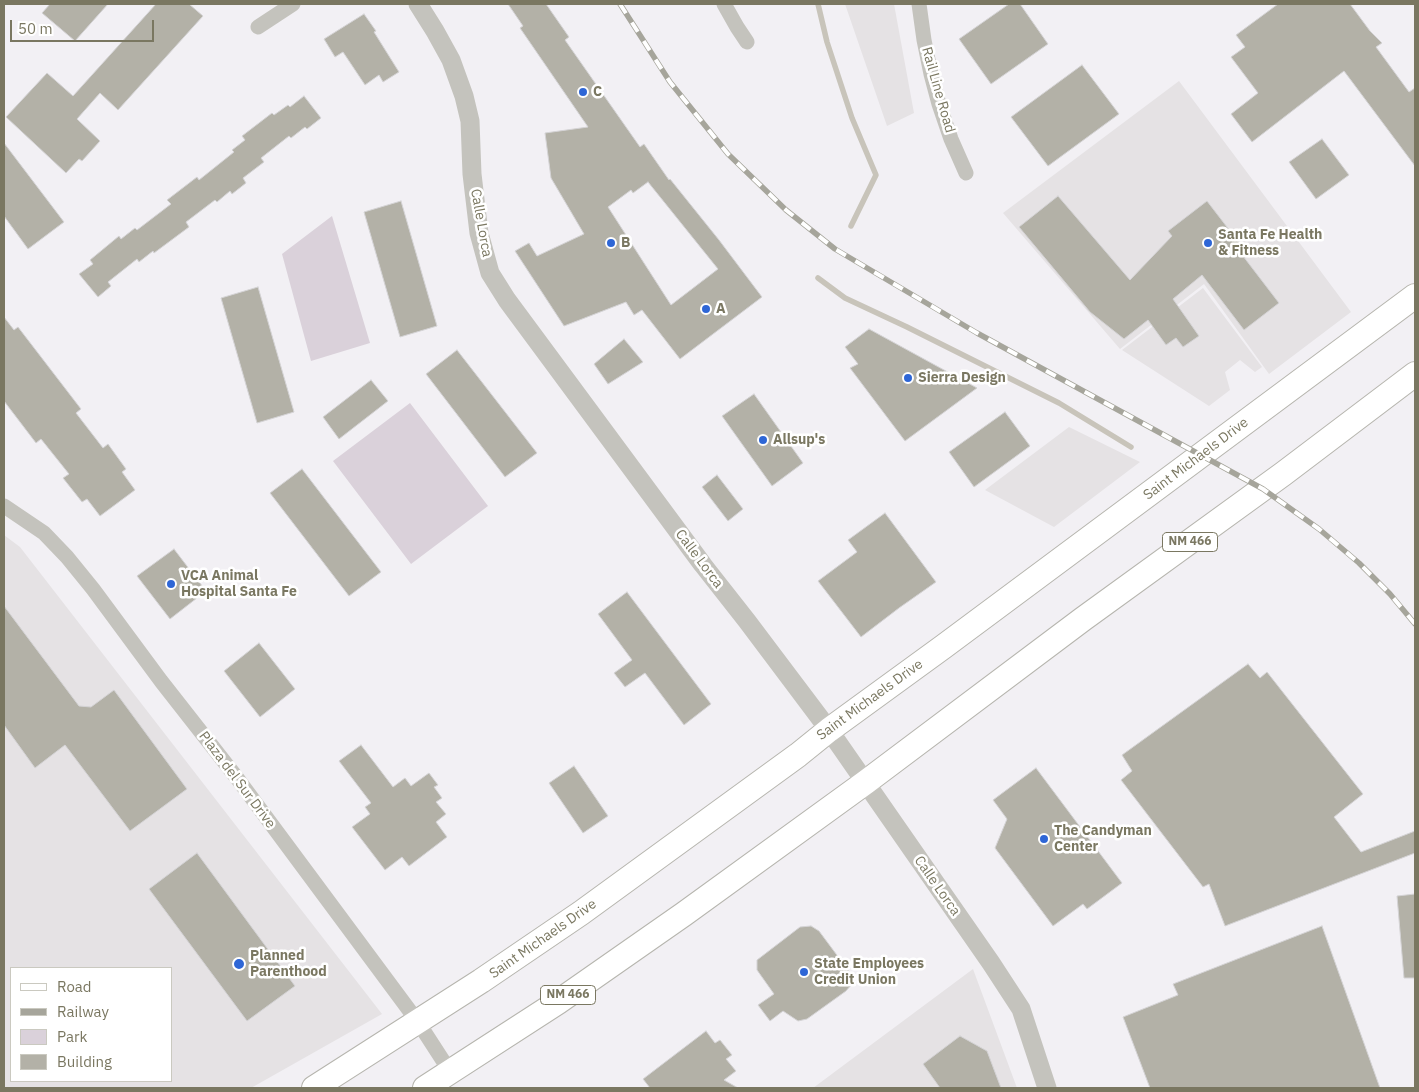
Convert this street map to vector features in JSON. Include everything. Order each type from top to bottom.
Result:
[{"type":"main road","name":"Saint Michaels Drive","points":[[314,1088],[481,981],[581,913],[759,784],[829,730],[1415,296]]},
{"type":"main road","name":"NM 466","points":[[425,1088],[558,1002],[684,914],[866,782],[1083,619],[1283,474],[1415,374]]},
{"type":"street","points":[[258,27],[293,4]]},
{"type":"street","name":"Calle Lorca","points":[[418,4],[436,31],[451,60],[464,96],[470,121],[472,174],[479,233],[490,273],[507,300],[633,471],[703,565],[747,620],[866,782],[1021,1009],[1047,1088]]},
{"type":"street","points":[[724,4],[747,42]]},
{"type":"street","name":"Rail Line Road","points":[[919,4],[924,40],[937,97],[951,138],[966,173]]},
{"type":"street","name":"Plaza del Sur Drive","points":[[4,506],[44,533],[93,588],[418,1022],[451,1072]]},
{"type":"shaded area","points":[[845,4],[894,4],[914,113],[887,126]]},
{"type":"shaded area","points":[[1179,81],[1351,312],[1269,374],[1204,284],[1120,349],[1003,213]]},
{"type":"shaded area","points":[[1203,288],[1262,367],[1255,372],[1240,360],[1225,372],[1230,390],[1209,406],[1122,350]]},
{"type":"shaded area","points":[[1069,427],[1140,462],[1054,527],[985,490]]},
{"type":"shaded area","points":[[4,535],[20,547],[382,1014],[251,1088],[4,1088]]},
{"type":"shaded area","points":[[973,969],[1017,1088],[813,1088]]},
{"type":"green space","points":[[332,216],[370,343],[311,361],[282,254]]},
{"type":"green space","points":[[410,403],[488,506],[411,564],[333,461]]},
{"type":"building","points":[[50,4],[108,4],[75,41],[42,13]]},
{"type":"building","points":[[156,4],[189,4],[203,16],[118,110],[100,93],[77,119],[100,141],[82,161],[79,159],[66,173],[6,117],[47,73],[73,96]]},
{"type":"building","points":[[508,4],[546,4],[569,37],[565,40],[640,147],[644,144],[669,180],[719,240],[762,297],[680,359],[642,310],[634,315],[626,302],[564,326],[515,251],[529,243],[537,256],[584,234],[551,178],[545,133],[588,127],[520,28],[523,26]],"holes":[[[648,182],[718,269],[671,305],[608,207],[631,190],[633,193]]]},
{"type":"building","points":[[1009,4],[1020,4],[1048,44],[991,84],[959,39]]},
{"type":"building","points":[[1278,4],[1350,4],[1370,31],[1382,43],[1376,47],[1409,92],[1415,88],[1415,166],[1344,71],[1252,142],[1231,114],[1258,93],[1231,57],[1245,47],[1236,35]]},
{"type":"building","points":[[364,14],[399,72],[383,82],[379,75],[365,85],[343,52],[335,57],[324,39]]},
{"type":"building","points":[[1082,65],[1119,114],[1048,166],[1011,117]]},
{"type":"building","points":[[304,96],[321,118],[291,138],[289,136],[261,158],[264,162],[243,178],[246,183],[232,194],[230,191],[217,202],[215,200],[186,222],[189,227],[154,253],[153,251],[139,262],[137,259],[108,282],[111,286],[98,297],[79,274],[93,264],[90,260],[119,236],[121,239],[135,228],[137,230],[171,204],[167,200],[197,177],[199,180],[234,152],[232,150],[245,140],[242,136],[272,113],[274,115],[288,105],[290,107]]},
{"type":"building","points":[[1322,139],[1349,175],[1316,199],[1289,162]]},
{"type":"building","points":[[4,143],[64,222],[28,249],[4,216]]},
{"type":"building","points":[[1058,196],[1130,280],[1172,236],[1168,231],[1207,201],[1247,253],[1243,256],[1279,303],[1244,330],[1202,275],[1173,299],[1199,336],[1183,347],[1176,338],[1166,345],[1148,320],[1124,339],[1090,312],[1019,227]]},
{"type":"building","points":[[401,201],[437,326],[400,337],[364,212]]},
{"type":"building","points":[[258,287],[294,412],[257,423],[221,298]]},
{"type":"building","points":[[4,317],[14,330],[18,327],[81,409],[76,413],[103,448],[108,444],[126,469],[122,472],[135,490],[100,516],[87,499],[82,502],[63,478],[69,474],[41,439],[36,443],[4,401]]},
{"type":"building","name":"Sierra Design","points":[[869,329],[977,388],[905,441],[850,368],[858,364],[845,347]]},
{"type":"building","points":[[624,339],[643,362],[608,384],[594,364]]},
{"type":"building","points":[[457,350],[537,453],[505,477],[426,374]]},
{"type":"building","points":[[371,380],[388,401],[339,439],[323,417]]},
{"type":"building","name":"Allsup's","points":[[754,394],[803,463],[772,486],[722,416]]},
{"type":"building","points":[[1005,412],[1030,446],[974,487],[949,452]]},
{"type":"building","points":[[302,469],[381,572],[349,596],[270,493]]},
{"type":"building","points":[[717,475],[743,509],[728,521],[702,487]]},
{"type":"building","points":[[885,513],[936,582],[861,637],[818,581],[857,552],[848,540]]},
{"type":"building","name":"VCA Animal Hospital Santa Fe","points":[[174,549],[206,591],[170,619],[137,576]]},
{"type":"building","points":[[627,592],[711,704],[684,725],[645,673],[625,687],[614,673],[632,660],[598,614]]},
{"type":"building","points":[[4,606],[79,706],[91,707],[114,690],[187,789],[130,831],[65,745],[35,768],[4,725]]},
{"type":"building","points":[[259,643],[295,689],[260,717],[224,671]]},
{"type":"building","points":[[1248,664],[1260,678],[1267,672],[1363,794],[1334,817],[1361,852],[1415,831],[1415,853],[1225,926],[1209,884],[1203,887],[1121,780],[1132,771],[1122,755]]},
{"type":"building","points":[[361,745],[393,787],[405,778],[411,786],[429,773],[438,785],[434,787],[442,798],[436,802],[446,814],[436,822],[447,837],[409,866],[402,857],[385,870],[352,827],[370,814],[365,807],[371,803],[339,761]]},
{"type":"building","points":[[574,766],[608,816],[583,833],[549,783]]},
{"type":"building","name":"The Candyman Center","points":[[1036,768],[1122,883],[1087,909],[1083,904],[1053,926],[995,848],[1007,819],[993,800]]},
{"type":"building","points":[[197,853],[295,986],[247,1021],[149,889]]},
{"type":"building","points":[[1415,894],[1415,978],[1404,978],[1397,896]]},
{"type":"building","name":"State Employees Credit Union","points":[[811,926],[819,931],[851,974],[852,984],[846,991],[807,1019],[798,1021],[783,1011],[770,1021],[758,1005],[774,994],[757,970],[757,960],[800,927]]},
{"type":"building","points":[[1322,926],[1380,1088],[1150,1088],[1123,1017],[1178,995],[1173,984]]},
{"type":"building","points":[[706,1031],[715,1043],[720,1040],[732,1055],[726,1059],[736,1071],[724,1080],[738,1088],[650,1088],[643,1079]]},
{"type":"building","points":[[960,1036],[987,1051],[1001,1088],[940,1088],[923,1064]]},
{"type":"waterway","points":[[818,4],[827,42],[852,118],[876,175],[851,226]]},
{"type":"waterway","points":[[818,278],[845,298],[1059,403],[1131,447]]},
{"type":"railway","points":[[620,4],[670,82],[728,154],[786,210],[835,249],[977,333],[1263,489],[1319,529],[1359,563],[1390,594],[1415,624]]},
{"type":"place","name":"C","points":[[583,92]]},
{"type":"place","name":"B","points":[[611,243]]},
{"type":"place","name":"Santa Fe Health & Fitness","points":[[1208,243]]},
{"type":"place","name":"A","points":[[706,309]]},
{"type":"place","name":"Sierra Design","points":[[908,378]]},
{"type":"place","name":"Allsup's","points":[[763,440]]},
{"type":"place","name":"VCA Animal Hospital Santa Fe","points":[[171,584]]},
{"type":"place","name":"The Candyman Center","points":[[1044,839]]},
{"type":"place","name":"Planned Parenthood","points":[[239,964]]},
{"type":"place","name":"State Employees Credit Union","points":[[804,972]]}]
